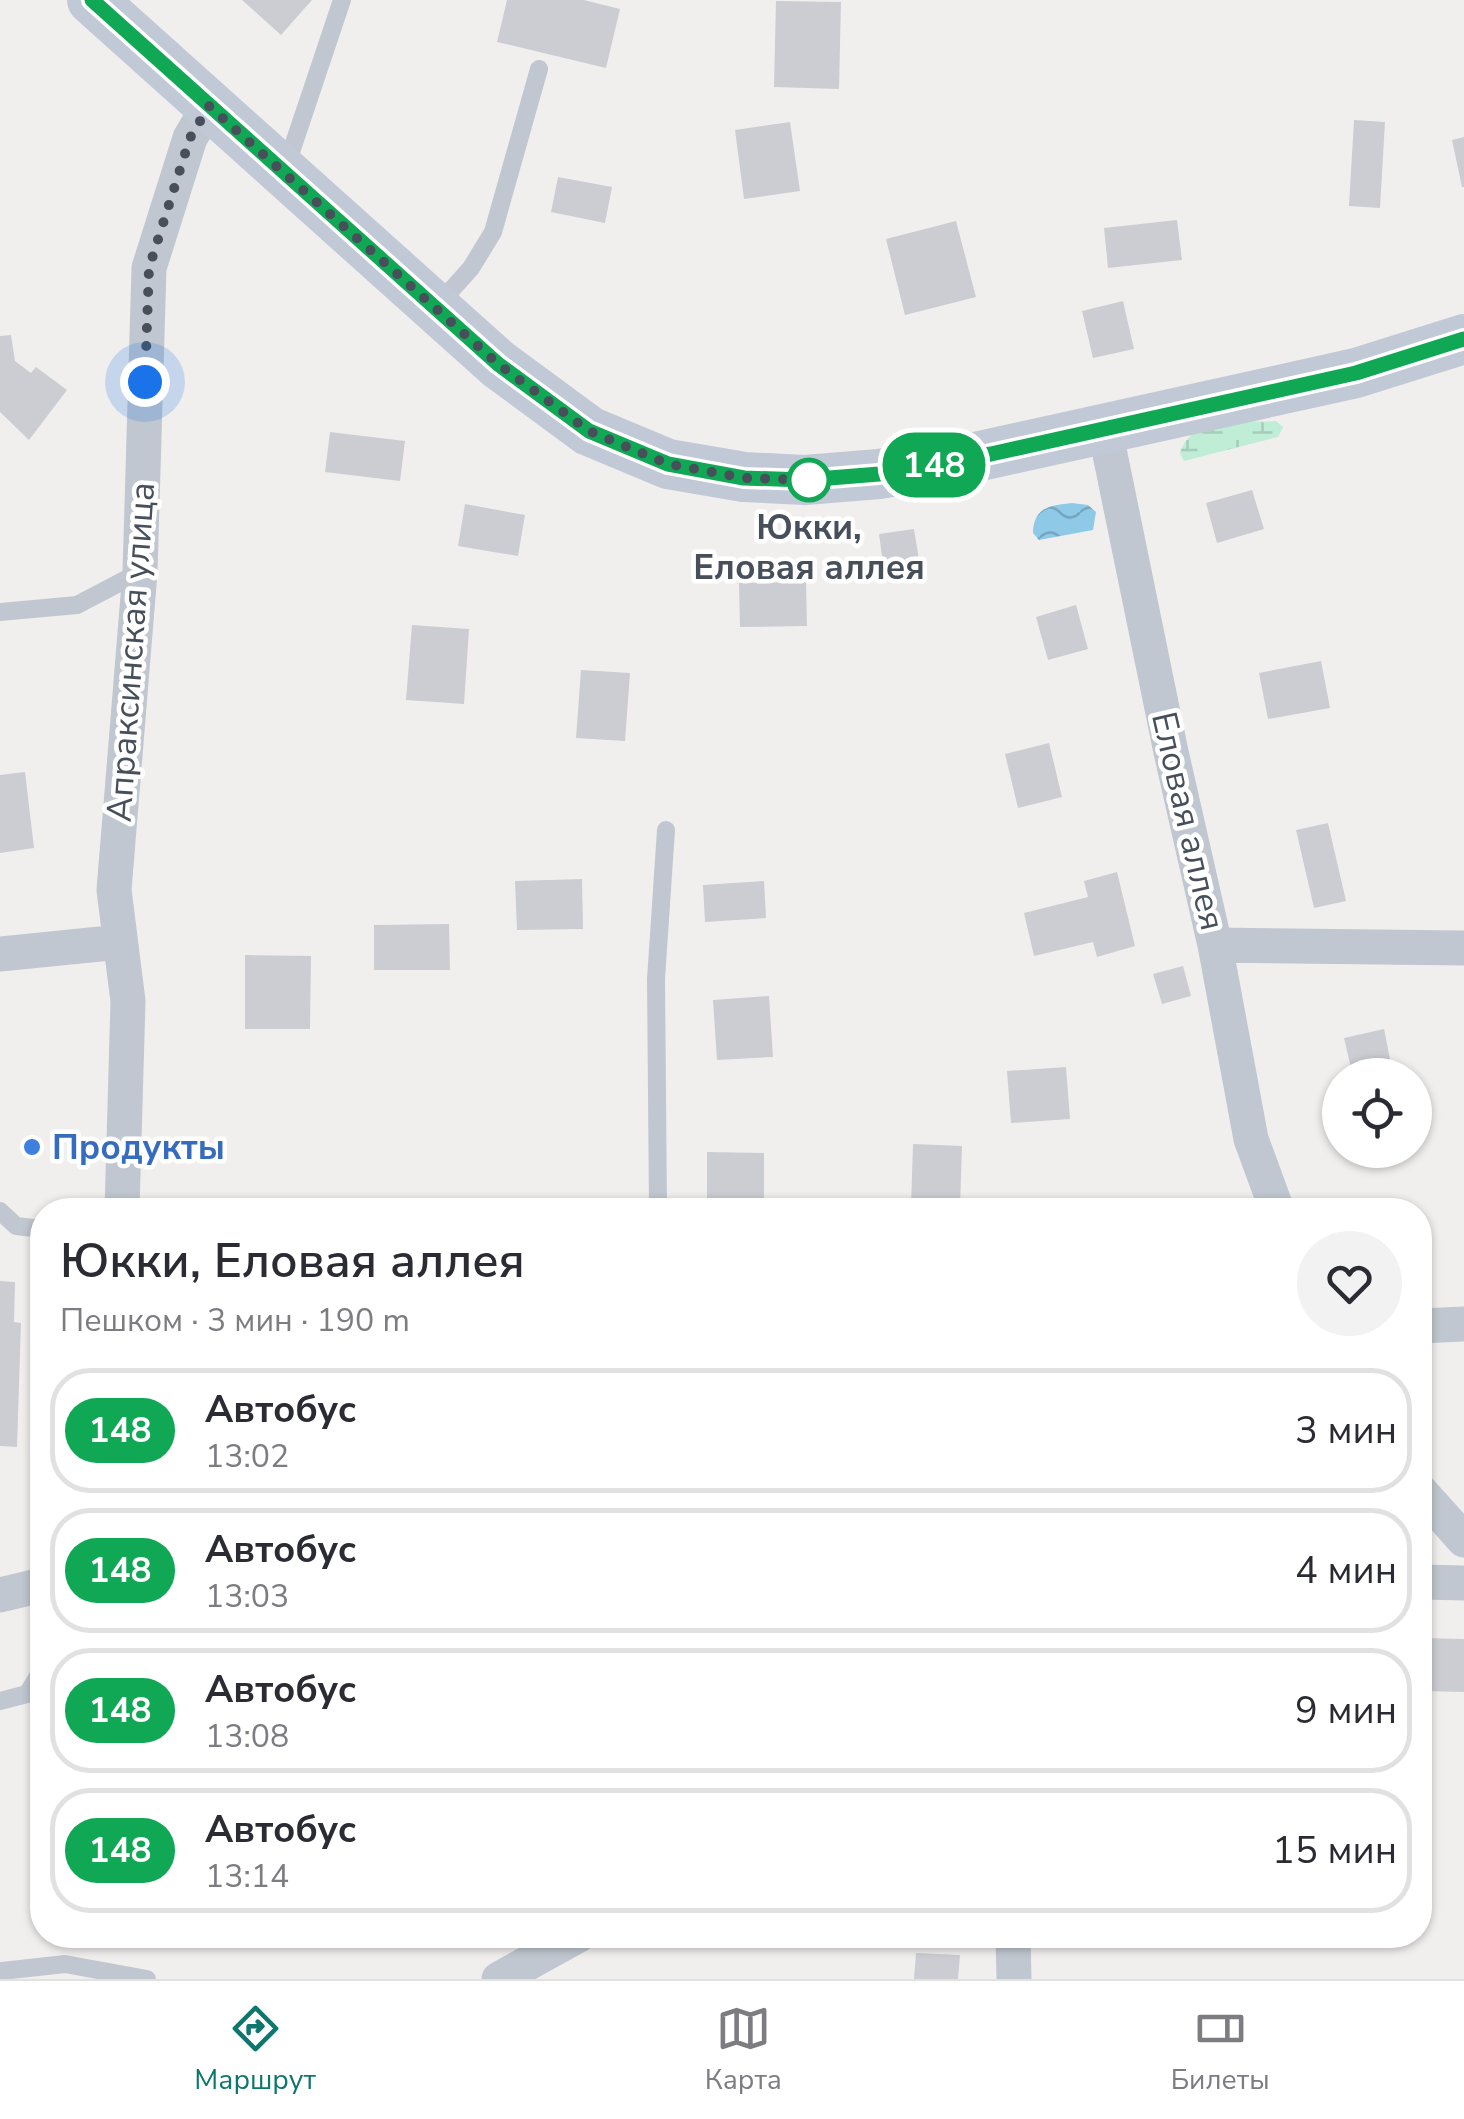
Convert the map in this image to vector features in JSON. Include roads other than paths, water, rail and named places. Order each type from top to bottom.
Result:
[{"type":"main road","points":[[92,0],[498,364],[589,431],[668,464],[744,478],[805,480],[879,474],[1105,430],[1356,373],[1464,338]]},
{"type":"street","name":"Апраксинская улица","points":[[122,1198],[128,1002],[114,890],[140,572],[149,268],[190,138],[209,106]]},
{"type":"street","name":"Еловая аллея","points":[[1105,430],[1216,945],[1251,1139],[1273,1198]]},
{"type":"street","points":[[0,954],[120,942]]},
{"type":"street","points":[[1216,945],[1464,948]]},
{"type":"street","points":[[1432,1325],[1464,1324]]},
{"type":"street","points":[[1432,1504],[1464,1540]]},
{"type":"street","points":[[1432,1582],[1464,1582]]},
{"type":"street","points":[[0,1595],[30,1587]]},
{"type":"street","points":[[499,1979],[555,1948]]},
{"type":"street","points":[[1013,1948],[1014,1979]]},
{"type":"lane","points":[[285,172],[342,0]]},
{"type":"lane","points":[[435,307],[471,268],[494,232],[539,69]]},
{"type":"lane","points":[[0,612],[77,605],[140,572]]},
{"type":"lane","points":[[658,1198],[656,979],[666,830]]},
{"type":"lane","points":[[0,1210],[16,1226],[30,1228]]},
{"type":"lane","points":[[0,1701],[27,1694],[30,1689]]},
{"type":"lane","points":[[0,1974],[65,1964],[147,1979]]},
{"type":"water","points":[[1072,503],[1088,505],[1096,512],[1093,530],[1039,540],[1033,533],[1040,513]]},
{"type":"place","name":"Юкки, Еловая аллея","points":[[809,480]]},
{"type":"place","name":"Продукты","points":[[32,1147]]}]
